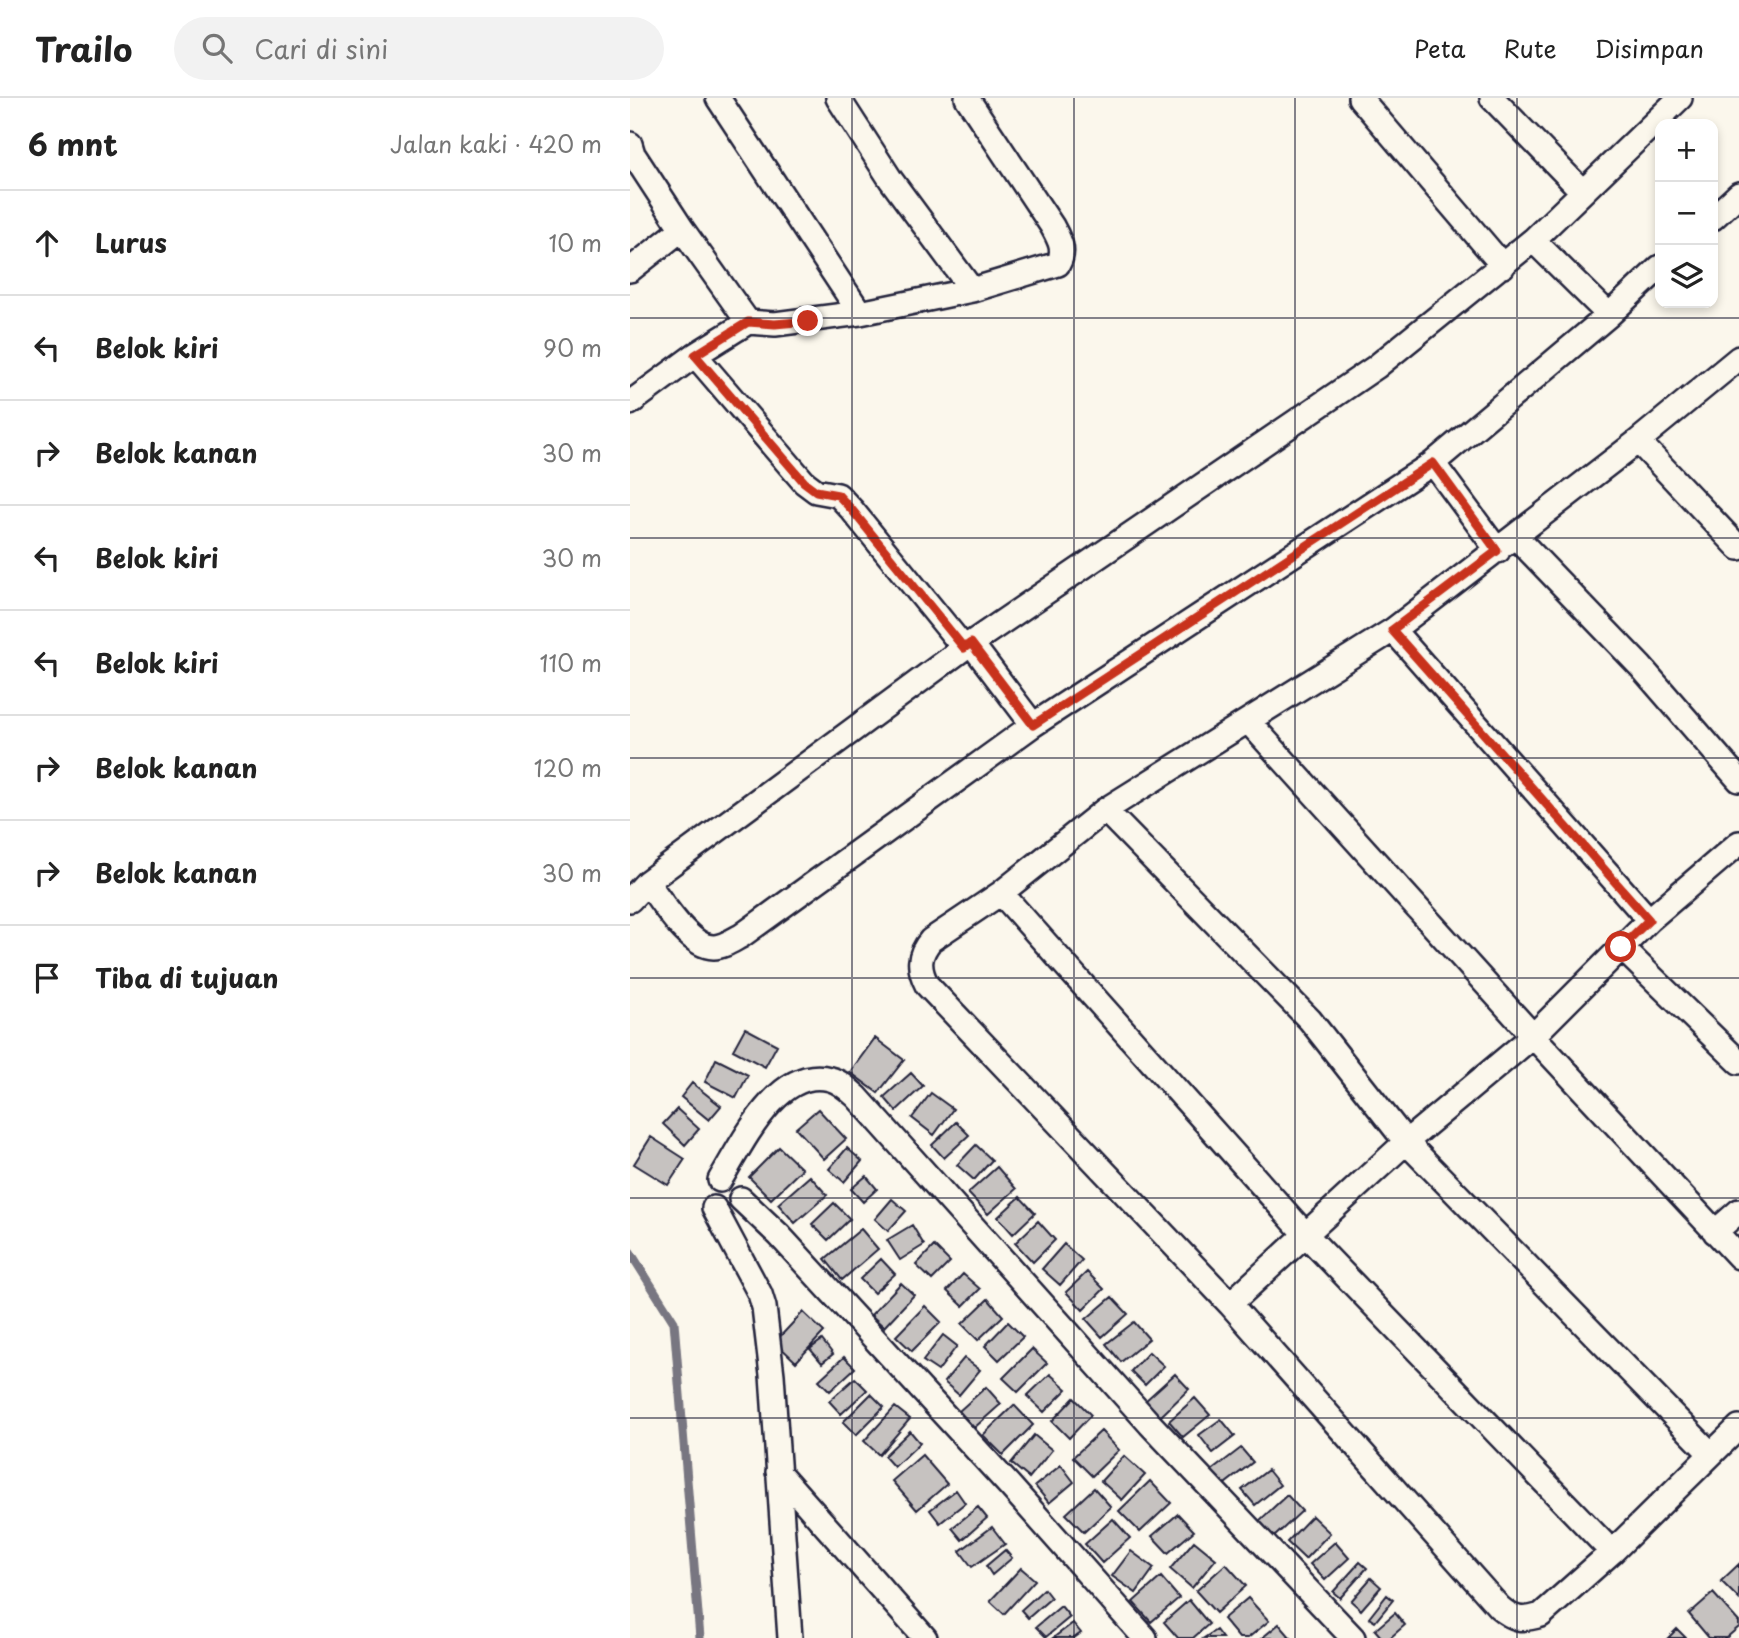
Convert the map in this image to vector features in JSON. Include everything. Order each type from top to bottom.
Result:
[{"type":"street","points":[[718,98],[860,313]]},
{"type":"street","points":[[838,98],[891,180],[972,290]]},
{"type":"street","points":[[630,403],[695,355],[748,322],[775,324],[860,313],[972,290],[1058,264],[1062,257],[1062,244],[967,98]]},
{"type":"street","points":[[1360,98],[1503,266]]},
{"type":"street","points":[[630,900],[647,882],[968,645],[1376,367],[1533,240],[1680,98]]},
{"type":"street","points":[[1505,103],[1582,191]]},
{"type":"street","points":[[630,144],[633,154],[682,229],[748,322]]},
{"type":"street","points":[[1718,213],[1739,194]]},
{"type":"street","points":[[630,270],[682,229]]},
{"type":"street","points":[[1533,240],[1609,315]]},
{"type":"street","points":[[647,882],[690,936],[702,944],[715,947],[741,936],[1033,725],[1433,463],[1609,315],[1655,272]]},
{"type":"street","points":[[695,355],[804,482],[816,491],[838,495],[852,510],[1033,725]]},
{"type":"street","points":[[1739,358],[1516,537],[1392,630],[1105,810],[1001,893],[931,940],[923,949],[920,961],[922,975],[928,985],[1230,1304],[1510,1617],[1527,1619],[1541,1615],[1612,1552],[1739,1427]]},
{"type":"street","points":[[1638,441],[1739,548]]},
{"type":"street","points":[[1433,463],[1497,551]]},
{"type":"street","points":[[1516,537],[1641,667],[1739,780]]},
{"type":"street","points":[[1392,630],[1649,920]]},
{"type":"street","points":[[1248,721],[1533,1036],[1739,1257]]},
{"type":"street","points":[[1105,810],[1310,1020],[1406,1142],[1711,1454]]},
{"type":"street","points":[[1230,1304],[1406,1142],[1533,1036],[1649,920],[1739,843]]},
{"type":"street","points":[[1001,893],[1306,1235],[1612,1552]]},
{"type":"street","points":[[1621,947],[1739,1062]]},
{"type":"street","points":[[790,1638],[772,1375],[764,1307],[760,1294],[710,1201],[709,1192],[720,1180],[761,1114],[781,1091],[802,1080],[816,1077],[843,1085],[857,1097],[1150,1424],[1353,1638]]},
{"type":"street","points":[[714,1208],[722,1212],[730,1211],[741,1199],[741,1190],[736,1184],[729,1180],[720,1180]]},
{"type":"street","points":[[741,1199],[779,1235],[1010,1486],[1145,1638]]},
{"type":"street","points":[[1715,1232],[1739,1211]]},
{"type":"street","points":[[778,1472],[925,1638]]},
{"type":"building","points":[[745,1028],[777,1045],[765,1067],[733,1050]]},
{"type":"building","points":[[875,1038],[904,1060],[878,1093],[850,1072]]},
{"type":"building","points":[[716,1059],[748,1075],[736,1098],[705,1082]]},
{"type":"building","points":[[911,1073],[923,1086],[896,1111],[884,1097]]},
{"type":"building","points":[[692,1083],[721,1106],[709,1120],[681,1097]]},
{"type":"building","points":[[931,1093],[953,1109],[934,1135],[912,1118]]},
{"type":"building","points":[[677,1109],[699,1129],[685,1145],[663,1124]]},
{"type":"building","points":[[818,1109],[846,1139],[824,1159],[796,1128]]},
{"type":"building","points":[[956,1122],[969,1135],[944,1158],[932,1145]]},
{"type":"building","points":[[651,1137],[685,1159],[668,1185],[634,1164]]},
{"type":"building","points":[[976,1145],[992,1160],[974,1180],[957,1165]]},
{"type":"building","points":[[779,1147],[802,1169],[771,1199],[749,1177]]},
{"type":"building","points":[[847,1148],[862,1161],[844,1182],[829,1169]]},
{"type":"building","points":[[997,1167],[1016,1189],[988,1214],[968,1193]]},
{"type":"building","points":[[810,1176],[827,1195],[795,1223],[778,1204]]},
{"type":"building","points":[[866,1176],[877,1189],[863,1202],[851,1189]]},
{"type":"building","points":[[1020,1197],[1035,1213],[1013,1234],[998,1217]]},
{"type":"building","points":[[892,1199],[906,1211],[888,1231],[875,1219]]},
{"type":"building","points":[[834,1203],[850,1219],[828,1240],[812,1224]]},
{"type":"building","points":[[1038,1221],[1055,1240],[1033,1262],[1015,1243]]},
{"type":"building","points":[[912,1225],[924,1245],[900,1260],[887,1240]]},
{"type":"building","points":[[861,1229],[878,1249],[842,1280],[825,1259]]},
{"type":"building","points":[[1064,1244],[1082,1260],[1060,1285],[1042,1269]]},
{"type":"building","points":[[934,1246],[950,1262],[932,1280],[916,1265]]},
{"type":"building","points":[[881,1259],[895,1274],[874,1293],[860,1279]]},
{"type":"building","points":[[1087,1272],[1104,1289],[1083,1310],[1066,1292]]},
{"type":"building","points":[[963,1274],[980,1289],[963,1306],[947,1291]]},
{"type":"building","points":[[901,1283],[914,1295],[884,1327],[871,1315]]},
{"type":"building","points":[[1112,1297],[1128,1314],[1102,1337],[1086,1319]]},
{"type":"building","points":[[988,1299],[1003,1316],[978,1340],[962,1324]]},
{"type":"building","points":[[925,1306],[941,1322],[912,1351],[896,1336]]},
{"type":"building","points":[[803,1312],[824,1332],[796,1362],[775,1342]]},
{"type":"building","points":[[1008,1322],[1023,1337],[999,1360],[985,1346]]},
{"type":"building","points":[[1134,1322],[1149,1339],[1121,1362],[1106,1344]]},
{"type":"building","points":[[943,1335],[957,1346],[938,1371],[923,1361]]},
{"type":"building","points":[[822,1340],[833,1354],[822,1363],[810,1349]]},
{"type":"building","points":[[1032,1349],[1047,1363],[1018,1392],[1003,1378]]},
{"type":"building","points":[[1149,1352],[1164,1366],[1145,1385],[1131,1371]]},
{"type":"building","points":[[844,1357],[855,1368],[830,1391],[819,1380]]},
{"type":"building","points":[[964,1358],[980,1370],[959,1395],[944,1382]]},
{"type":"building","points":[[1050,1374],[1067,1389],[1044,1412],[1027,1396]]},
{"type":"building","points":[[1175,1374],[1189,1389],[1160,1417],[1145,1401]]},
{"type":"building","points":[[855,1378],[867,1390],[841,1414],[829,1401]]},
{"type":"building","points":[[986,1387],[1001,1404],[974,1428],[959,1411]]},
{"type":"building","points":[[871,1394],[884,1407],[856,1435],[843,1422]]},
{"type":"building","points":[[1074,1398],[1091,1415],[1069,1438],[1052,1421]]},
{"type":"building","points":[[1195,1398],[1210,1415],[1183,1437],[1169,1421]]},
{"type":"building","points":[[1014,1405],[1033,1425],[1003,1455],[983,1435]]},
{"type":"building","points":[[895,1407],[910,1419],[879,1455],[864,1441]]},
{"type":"building","points":[[1221,1419],[1235,1436],[1213,1453],[1199,1435]]},
{"type":"building","points":[[910,1431],[920,1443],[894,1467],[884,1456]]},
{"type":"building","points":[[1101,1431],[1119,1450],[1092,1476],[1073,1457]]},
{"type":"building","points":[[1034,1435],[1052,1450],[1029,1478],[1011,1463]]},
{"type":"building","points":[[1241,1448],[1253,1462],[1217,1490],[1206,1475]]},
{"type":"building","points":[[922,1455],[947,1484],[917,1510],[892,1481]]},
{"type":"building","points":[[1124,1456],[1145,1475],[1122,1500],[1101,1481]]},
{"type":"building","points":[[1061,1465],[1074,1482],[1049,1503],[1035,1486]]},
{"type":"building","points":[[1268,1470],[1280,1485],[1255,1505],[1242,1490]]},
{"type":"building","points":[[1150,1481],[1171,1503],[1140,1532],[1119,1511]]},
{"type":"building","points":[[1094,1488],[1111,1507],[1084,1532],[1066,1514]]},
{"type":"building","points":[[956,1490],[965,1503],[940,1523],[930,1510]]},
{"type":"building","points":[[1287,1495],[1302,1511],[1274,1537],[1259,1521]]},
{"type":"building","points":[[978,1507],[987,1518],[962,1540],[952,1528]]},
{"type":"building","points":[[1178,1514],[1194,1531],[1168,1553],[1152,1536]]},
{"type":"building","points":[[1312,1516],[1330,1533],[1305,1559],[1287,1542]]},
{"type":"building","points":[[1113,1519],[1130,1538],[1102,1563],[1085,1544]]},
{"type":"building","points":[[992,1527],[1005,1544],[972,1567],[960,1551]]},
{"type":"building","points":[[1194,1541],[1216,1559],[1192,1588],[1170,1569]]},
{"type":"building","points":[[1335,1542],[1349,1558],[1325,1580],[1310,1564]]},
{"type":"building","points":[[1005,1550],[1012,1558],[992,1575],[986,1566]]},
{"type":"building","points":[[1131,1551],[1154,1568],[1136,1593],[1112,1576]]},
{"type":"building","points":[[1360,1562],[1367,1568],[1340,1598],[1333,1592]]},
{"type":"building","points":[[1226,1564],[1246,1586],[1216,1613],[1196,1591]]},
{"type":"building","points":[[1739,1564],[1739,1599],[1721,1581]]},
{"type":"building","points":[[1021,1568],[1035,1580],[1004,1614],[990,1601]]},
{"type":"building","points":[[1161,1577],[1179,1598],[1151,1622],[1133,1602]]},
{"type":"building","points":[[1371,1578],[1381,1587],[1361,1610],[1351,1601]]},
{"type":"building","points":[[1044,1589],[1051,1598],[1028,1618],[1021,1610]]},
{"type":"building","points":[[1713,1593],[1739,1622],[1739,1627],[1726,1638],[1709,1638],[1689,1614]]},
{"type":"building","points":[[1387,1595],[1393,1600],[1375,1622],[1369,1618]]},
{"type":"building","points":[[1248,1598],[1269,1621],[1248,1638],[1239,1638],[1223,1619]]},
{"type":"building","points":[[1189,1600],[1209,1624],[1193,1638],[1178,1638],[1164,1622]]},
{"type":"building","points":[[1061,1606],[1070,1617],[1046,1637],[1036,1627]]},
{"type":"building","points":[[1395,1613],[1405,1625],[1390,1638],[1382,1638],[1375,1630]]},
{"type":"building","points":[[1073,1623],[1081,1633],[1074,1638],[1053,1638]]},
{"type":"building","points":[[1279,1624],[1291,1638],[1262,1638]]},
{"type":"building","points":[[1677,1629],[1686,1638],[1668,1638]]},
{"type":"building","points":[[1216,1630],[1222,1638],[1204,1638]]},
{"type":"waterway","points":[[630,1252],[674,1322],[700,1638]]},
{"type":"route","points":[[808,321],[775,324],[748,322],[695,355],[804,482],[816,491],[838,495],[852,510],[964,648],[971,643],[1033,725],[1433,463],[1497,551],[1392,630],[1649,920],[1621,947]]}]
